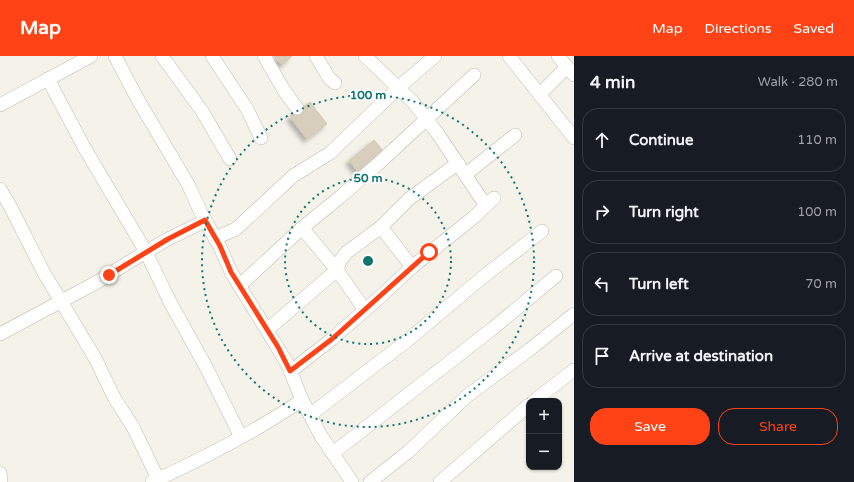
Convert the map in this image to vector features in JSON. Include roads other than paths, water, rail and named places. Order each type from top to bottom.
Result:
[{"type":"street","points":[[0,104],[91,56]]},
{"type":"street","points":[[115,56],[137,98],[173,158],[215,238],[238,286],[287,363],[302,400],[321,436],[352,482]]},
{"type":"street","points":[[162,56],[197,105],[230,159]]},
{"type":"street","points":[[212,56],[247,109],[261,138]]},
{"type":"street","points":[[264,56],[285,92],[297,108]]},
{"type":"street","points":[[316,56],[329,78],[334,83]]},
{"type":"street","points":[[290,371],[332,339],[412,267],[474,217],[490,202],[466,174],[413,102],[366,56]]},
{"type":"street","points":[[215,238],[236,229],[294,176],[330,153],[398,88],[435,56]]},
{"type":"street","points":[[508,56],[574,138]]},
{"type":"street","points":[[540,94],[570,71],[558,56]]},
{"type":"street","points":[[238,286],[302,228],[340,197],[474,75]]},
{"type":"street","points":[[48,79],[84,147],[146,252],[170,302],[206,367],[241,437]]},
{"type":"street","points":[[466,174],[515,135]]},
{"type":"street","points":[[267,330],[337,270],[340,261],[347,252],[382,227],[409,200],[458,162]]},
{"type":"street","points":[[0,189],[44,273],[95,358],[115,399],[133,427],[155,481],[201,459],[241,437],[302,400]]},
{"type":"street","points":[[0,334],[99,282],[146,252],[205,220]]},
{"type":"street","points":[[382,227],[412,267]]},
{"type":"street","points":[[302,228],[337,270],[365,310]]},
{"type":"street","points":[[310,415],[408,340],[483,277],[542,231]]},
{"type":"street","points":[[333,453],[556,276]]},
{"type":"street","points":[[370,482],[408,452],[466,396],[529,350],[574,314]]},
{"type":"street","points":[[538,398],[574,370]]},
{"type":"street","points":[[440,482],[526,408]]},
{"type":"street","points":[[0,473],[1,482]]}]
